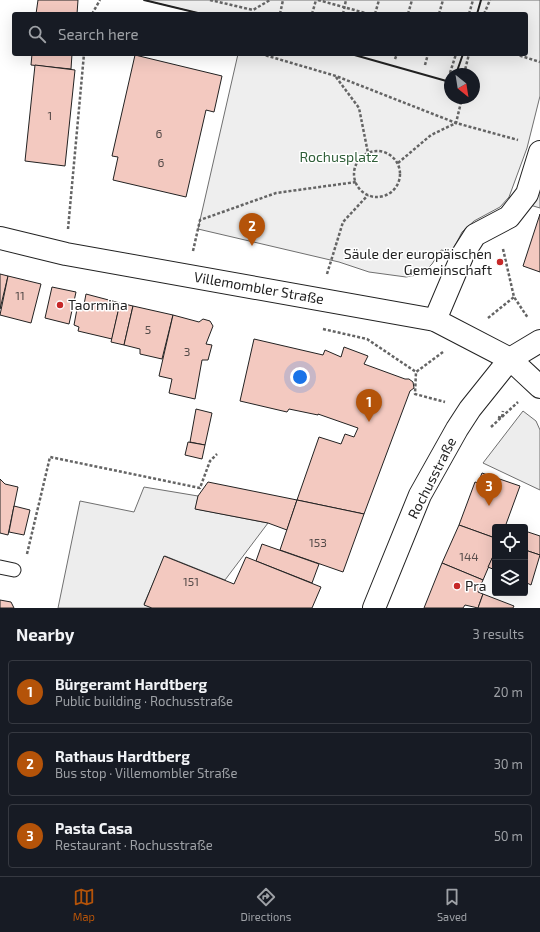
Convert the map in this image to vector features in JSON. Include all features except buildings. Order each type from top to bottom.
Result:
[{"type":"street","points":[[435,320],[463,254],[475,234],[509,217],[527,194],[532,147]]},
{"type":"street","name":"Villemombler Straße","points":[[0,238],[66,254],[322,298],[435,320],[510,359],[539,385]]},
{"type":"street","points":[[510,359],[540,341]]},
{"type":"street","name":"Rochusstraße","points":[[374,608],[420,495],[470,409],[510,359]]},
{"type":"lane","points":[[0,568],[14,570]]},
{"type":"path","points":[[93,12],[100,0]]},
{"type":"path","points":[[210,0],[253,10],[270,0]]},
{"type":"path","points":[[280,12],[283,0]]},
{"type":"path","points":[[313,12],[317,0],[362,12]]},
{"type":"path","points":[[343,12],[346,0]]},
{"type":"path","points":[[376,12],[379,0]]},
{"type":"path","points":[[409,12],[412,0]]},
{"type":"path","points":[[440,12],[443,0]]},
{"type":"path","points":[[470,12],[473,0]]},
{"type":"path","points":[[485,12],[490,0]]},
{"type":"path","points":[[66,254],[84,56]]},
{"type":"path","points":[[268,56],[336,76],[456,124],[532,147]]},
{"type":"path","points":[[425,65],[427,56]]},
{"type":"path","points":[[451,68],[455,56]]},
{"type":"path","points":[[466,68],[468,56]]},
{"type":"path","points":[[520,56],[540,62]]},
{"type":"path","points":[[336,76],[359,108],[368,153]]},
{"type":"path","points":[[456,124],[461,104]]},
{"type":"path","points":[[398,163],[431,135],[456,124]]},
{"type":"path","points":[[376,151],[387,153],[398,163],[400,171],[399,180],[391,192],[384,195],[368,195],[360,189],[356,182],[355,172],[357,164],[362,157],[368,153],[376,151]]},
{"type":"path","points":[[188,275],[200,220],[276,193],[356,182]]},
{"type":"path","points":[[322,298],[328,265],[343,222],[368,195]]},
{"type":"path","points":[[509,217],[502,241],[514,297],[529,319]]},
{"type":"path","points":[[416,372],[466,336],[514,297]]},
{"type":"path","points":[[316,327],[367,339],[416,372]]},
{"type":"path","points":[[416,372],[415,394],[502,418]]},
{"type":"path","points":[[486,431],[539,385]]},
{"type":"path","points":[[14,570],[23,571],[50,457],[200,488],[210,461],[216,454]]},
{"type":"green space","name":"Rochusplatz","points":[[144,0],[540,0],[540,96],[527,148],[509,197],[500,207],[474,221],[462,232],[452,252],[441,250],[432,264],[422,274],[406,277],[369,272],[339,262],[198,229],[238,56],[528,56],[528,12],[194,12]]},
{"type":"shaded area","points":[[540,174],[540,208],[530,205]]},
{"type":"shaded area","points":[[523,411],[536,421],[540,430],[540,490],[483,463]]},
{"type":"shaded area","points":[[144,487],[198,496],[196,509],[268,523],[225,580],[165,556],[144,604],[151,608],[58,608],[80,501],[134,512]]},
{"type":"wall","points":[[144,0],[194,12]]},
{"type":"wall","points":[[478,12],[481,0]]},
{"type":"wall","points":[[358,56],[444,80]]},
{"type":"wall","points":[[458,68],[462,56]]},
{"type":"place","name":"Rathaus Hardtberg","points":[[252,246]]},
{"type":"place","name":"Säule der europäischen Gemeinschaft","points":[[500,262]]},
{"type":"place","name":"Taormina","points":[[60,305]]},
{"type":"place","name":"Bürgeramt Hardtberg","points":[[369,422]]},
{"type":"place","name":"Pasta Casa","points":[[489,506]]},
{"type":"place","name":"Pra","points":[[457,586]]}]
